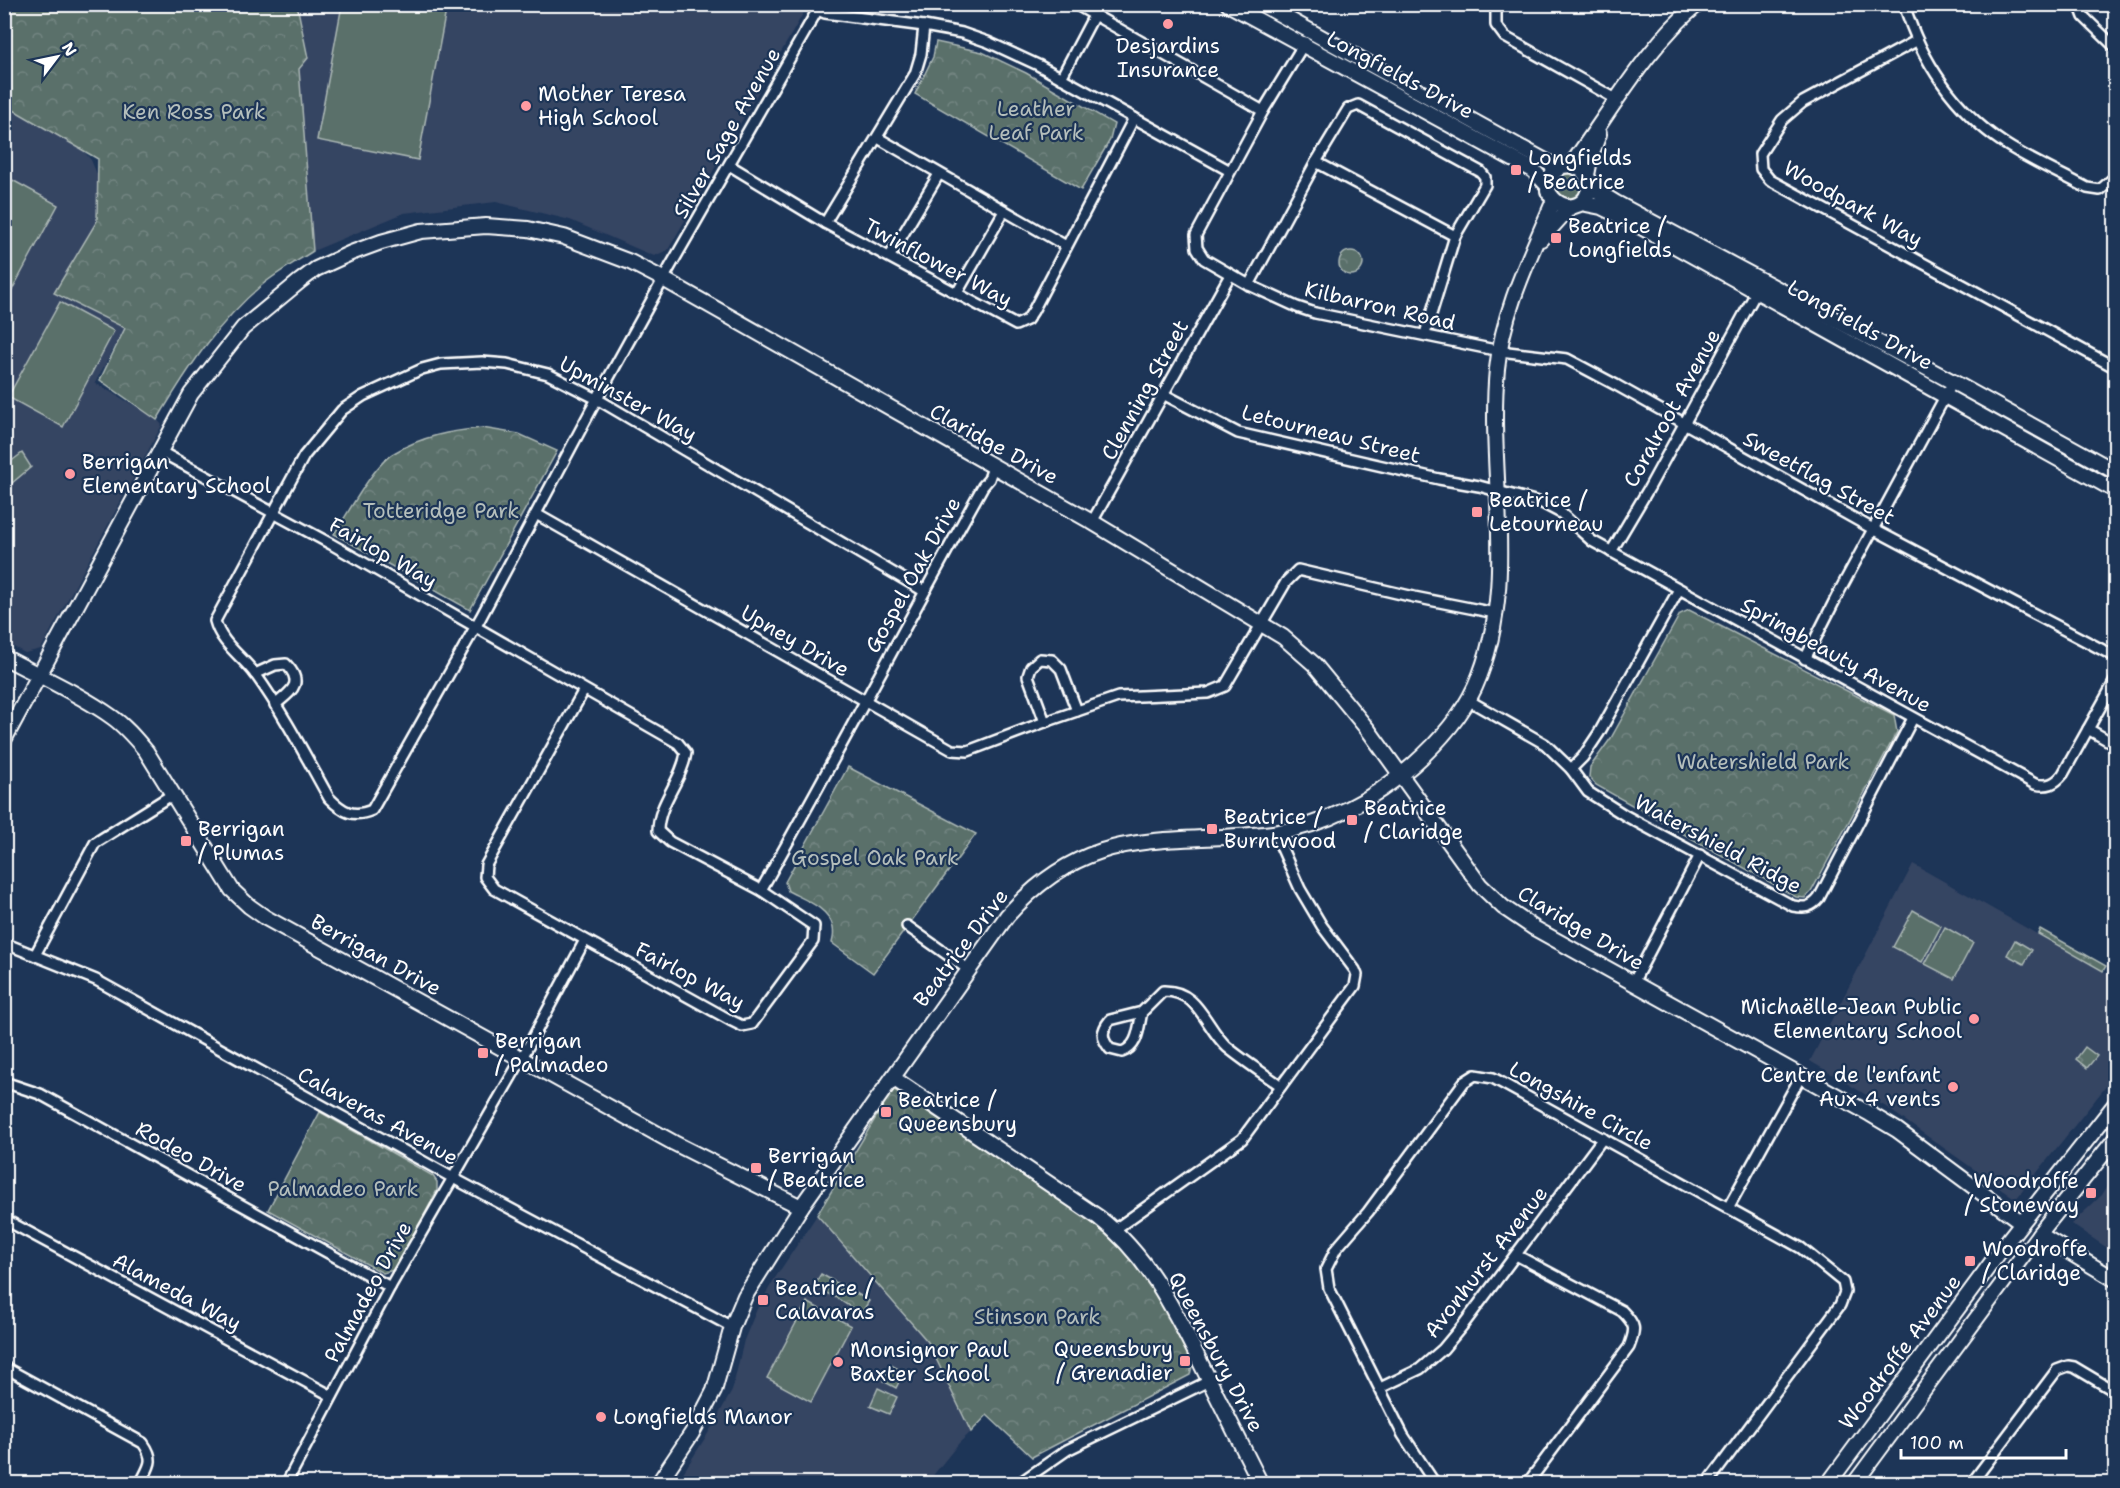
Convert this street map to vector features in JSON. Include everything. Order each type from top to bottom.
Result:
[{"type":"street","points":[[1075,4],[1263,111]]},
{"type":"street","points":[[1061,78],[1100,4]]},
{"type":"street","name":"Longfields Drive","points":[[1228,4],[1533,170],[1548,186]]},
{"type":"street","name":"Longfields Drive","points":[[1261,4],[1564,167]]},
{"type":"street","points":[[1501,4],[1497,11],[1496,25],[1505,37],[1616,99]]},
{"type":"street","points":[[1605,118],[1564,167],[1552,173],[1548,191],[1559,204],[1576,205],[1589,193],[1591,155],[1605,118],[1616,99],[1663,40],[1698,4]]},
{"type":"street","points":[[1904,4],[1916,41],[1941,84],[1971,118],[2006,144],[2087,188],[2100,190],[2115,176]]},
{"type":"street","points":[[2079,4],[2084,17],[2115,48]]},
{"type":"street","points":[[820,7],[825,13],[924,26],[962,33],[988,42],[1061,78],[1230,171],[1310,32]]},
{"type":"street","name":"Silver Sage Avenue","points":[[476,627],[663,279],[820,7]]},
{"type":"street","points":[[825,223],[915,74],[921,54],[924,26]]},
{"type":"street","name":"Woodpark Way","points":[[1916,41],[1803,102],[1782,120],[1760,154],[1761,169],[1770,180],[2115,368]]},
{"type":"street","points":[[1249,285],[1316,162],[1348,109],[1358,105],[1481,172],[1485,177],[1485,184],[1455,236],[1425,334]]},
{"type":"street","name":"Twinflower Way","points":[[729,165],[825,223],[1016,325],[1027,320],[1134,118]]},
{"type":"street","points":[[878,138],[1066,246]]},
{"type":"street","points":[[1316,162],[1455,236]]},
{"type":"street","points":[[1564,167],[1582,170],[1588,178]]},
{"type":"street","name":"Kilbarron Road","points":[[1230,171],[1196,236],[1197,248],[1204,259],[1284,303],[1315,313],[1500,351]]},
{"type":"street","points":[[890,256],[939,174]]},
{"type":"street","name":"Longfields Drive","points":[[1588,178],[1598,192],[1616,203],[1944,396],[2115,491]]},
{"type":"street","name":"Beatrice Drive","points":[[658,1484],[692,1433],[714,1391],[732,1327],[745,1296],[801,1207],[1007,916],[1029,894],[1066,866],[1111,847],[1144,841],[1275,833],[1318,822],[1335,815],[1369,798],[1402,775],[1434,746],[1459,716],[1475,686],[1486,655],[1499,580],[1496,387],[1500,351],[1506,319],[1517,284],[1554,200]]},
{"type":"street","name":"Longfields Drive","points":[[1576,205],[1601,207],[1630,221],[1953,382],[2115,472]]},
{"type":"street","name":"Beatrice Drive","points":[[1534,248],[1576,205]]},
{"type":"street","points":[[957,293],[1004,211]]},
{"type":"street","name":"Claridge Drive","points":[[4,740],[161,452],[173,425],[191,394],[243,328],[316,269],[381,242],[421,231],[486,226],[528,229],[564,237],[600,249],[663,279],[1092,522],[1283,637],[1314,664],[1402,775],[1470,872],[1491,897],[1534,928],[1897,1130],[2021,1222]]},
{"type":"street","name":"Clenning Street","points":[[1092,522],[1230,275]]},
{"type":"street","name":"Coralroot Avenue","points":[[1611,552],[1649,488],[1759,286]]},
{"type":"street","name":"Sweetflag Street","points":[[1500,351],[1567,359],[1873,529],[2115,657]]},
{"type":"street","name":"Upminster Way","points":[[476,627],[372,810],[359,815],[340,809],[329,798],[275,705],[255,674],[218,633],[215,621],[304,456],[342,410],[363,396],[422,369],[441,364],[507,363],[548,374],[597,399],[924,591]]},
{"type":"street","points":[[1805,659],[1953,382]]},
{"type":"street","name":"Letourneau Street","points":[[1163,394],[1238,433],[1497,491]]},
{"type":"street","name":"Fairlop Way","points":[[161,452],[273,512],[678,742],[686,753],[684,766],[658,818],[658,831],[670,842],[761,890],[814,926],[813,941],[752,1024],[742,1026],[730,1020],[494,889],[485,877],[486,866],[584,690]]},
{"type":"street","name":"Gospel Oak Drive","points":[[761,890],[811,803],[993,467]]},
{"type":"street","name":"Springbeauty Avenue","points":[[1497,491],[1542,503],[1561,513],[1592,541],[1678,591],[2035,784],[2043,786],[2059,779],[2115,679]]},
{"type":"street","name":"Upney Drive","points":[[536,514],[952,750],[968,751],[1118,697],[1208,693],[1225,686],[1286,582],[1298,570],[1495,613]]},
{"type":"street","points":[[1571,769],[1583,757],[1599,733],[1678,591]]},
{"type":"street","name":"Berrigan Drive","points":[[4,657],[112,717],[131,733],[146,751],[218,870],[232,890],[249,906],[280,927],[674,1143],[801,1207]]},
{"type":"street","points":[[1045,722],[1028,676],[1031,667],[1040,659],[1052,660],[1061,669],[1077,711]]},
{"type":"street","points":[[255,674],[275,665],[286,664],[293,671],[296,681],[294,689],[275,705]]},
{"type":"street","name":"Watershield Ridge","points":[[1468,700],[1545,744],[1571,769],[1588,792],[1626,816],[1793,906],[1804,908],[1814,905],[1819,898],[1913,718]]},
{"type":"street","points":[[2088,729],[2115,745]]},
{"type":"street","points":[[35,955],[95,843],[173,794]]},
{"type":"street","points":[[1114,1230],[1242,1139],[1355,986],[1357,975],[1322,926],[1300,889],[1275,833]]},
{"type":"street","points":[[1633,983],[1700,855]]},
{"type":"street","points":[[907,926],[969,970]]},
{"type":"street","name":"Palmadeo Drive","points":[[288,1481],[390,1287],[522,1058],[585,940]]},
{"type":"street","name":"Calaveras Avenue","points":[[4,943],[96,980],[453,1178],[732,1327]]},
{"type":"street","points":[[1142,1012],[1136,1041],[1132,1047],[1122,1052],[1110,1049],[1102,1032],[1110,1020],[1142,1012],[1163,991],[1173,990],[1183,994],[1197,1006],[1228,1047],[1281,1086]]},
{"type":"street","name":"Longshire Circle","points":[[1432,1482],[1403,1435],[1329,1288],[1326,1269],[1336,1249],[1368,1212],[1464,1082],[1475,1075],[1493,1078],[1801,1248],[1843,1282],[1845,1292],[1840,1305],[1707,1484]]},
{"type":"street","points":[[1728,1208],[1801,1076]]},
{"type":"street","name":"Queensbury Drive","points":[[893,1078],[1114,1230],[1130,1246],[1165,1293],[1261,1484]]},
{"type":"street","name":"Rodeo Drive","points":[[4,1082],[40,1094],[390,1287]]},
{"type":"street","name":"Woodroffe Avenue","points":[[1828,1484],[2021,1222],[2115,1103]]},
{"type":"street","name":"Avonhurst Avenue","points":[[1380,1388],[1420,1369],[1443,1349],[1603,1138]]},
{"type":"street","name":"Woodroffe Avenue","points":[[1854,1484],[2039,1234],[2115,1138]]},
{"type":"street","name":"Alameda Way","points":[[4,1219],[332,1396]]},
{"type":"street","points":[[2021,1222],[2115,1280]]},
{"type":"street","points":[[1516,1255],[1622,1311],[1631,1321],[1635,1332],[1629,1347],[1527,1484]]},
{"type":"street","points":[[1971,1484],[2061,1368],[2068,1366],[2080,1370],[2115,1392]]},
{"type":"street","points":[[4,1367],[143,1443],[151,1454],[150,1465],[140,1484]]},
{"type":"street","points":[[1018,1484],[1039,1467],[1067,1450],[1209,1381]]},
{"type":"street","points":[[288,1481],[299,1484]]},
{"type":"shaded area","name":"Mother Teresa High School","points":[[4,5],[808,5],[668,250],[654,256],[570,220],[496,202],[404,213],[313,251],[299,70]]},
{"type":"shaded area","name":"Berrigan Elementary School","points":[[4,103],[77,143],[91,160],[100,181],[125,327],[95,383],[156,418],[162,425],[41,649],[25,653],[4,642]]},
{"type":"shaded area","name":"Michaëlle-Jean Public Elementary School","points":[[1913,864],[2115,978],[2115,1075],[2016,1199],[1886,1107],[1810,1061]]},
{"type":"shaded area","points":[[2115,1174],[2115,1253],[2071,1224],[2102,1195]]},
{"type":"shaded area","name":"Monsignor Paul Baxter School","points":[[817,1215],[928,1342],[971,1432],[959,1443],[927,1483],[676,1484],[732,1391],[744,1340],[757,1309]]},
{"type":"green space","name":"Ken Ross Park","points":[[5,4],[297,5],[308,58],[299,69],[313,251],[262,285],[231,315],[192,365],[157,420],[100,380],[125,328],[54,293],[97,221],[98,159],[5,105]]},
{"type":"green space","points":[[342,5],[447,5],[418,160],[317,140]]},
{"type":"green space","name":"Leather Leaf Park","points":[[936,42],[982,52],[1026,73],[1114,124],[1110,140],[1081,190],[915,94],[933,57]]},
{"type":"green space","points":[[1357,66],[1377,72],[1524,159],[1355,69]]},
{"type":"green space","points":[[1569,174],[1577,178],[1581,186],[1577,194],[1569,198],[1561,194],[1557,186],[1561,178]]},
{"type":"green space","points":[[5,176],[58,205],[5,303]]},
{"type":"green space","points":[[1351,251],[1359,255],[1363,263],[1359,271],[1351,275],[1343,271],[1339,263],[1343,255]]},
{"type":"green space","points":[[60,302],[114,331],[63,427],[8,397]]},
{"type":"green space","points":[[1999,418],[2050,443],[2050,446]]},
{"type":"green space","name":"Totteridge Park","points":[[482,428],[519,434],[557,451],[470,610],[334,534],[378,467],[394,453],[415,442],[437,435]]},
{"type":"green space","points":[[22,453],[31,467],[5,489],[5,466]]},
{"type":"green space","name":"Watershield Park","points":[[1689,610],[1894,715],[1897,732],[1811,892],[1805,898],[1796,897],[1596,785],[1589,777],[1590,767],[1611,738],[1680,614]]},
{"type":"green space","name":"Gospel Oak Park","points":[[848,767],[976,834],[873,973],[832,943],[833,928],[827,915],[815,905],[788,891],[785,882]]},
{"type":"green space","points":[[1913,910],[1941,926],[1922,962],[1893,947]]},
{"type":"green space","points":[[1945,927],[1973,943],[1954,979],[1925,964]]},
{"type":"green space","points":[[2040,929],[2106,966],[2103,971],[2038,934]]},
{"type":"green space","points":[[2015,940],[2032,950],[2024,964],[2007,955]]},
{"type":"green space","points":[[2085,1047],[2097,1056],[2087,1068],[2076,1059]]},
{"type":"green space","name":"Stinson Park","points":[[893,1089],[1102,1227],[1127,1252],[1175,1324],[1193,1361],[1190,1375],[1032,1457],[987,1415],[971,1432],[928,1342],[817,1215]]},
{"type":"green space","name":"Palmadeo Park","points":[[320,1112],[433,1176],[437,1182],[437,1190],[397,1269],[383,1273],[268,1210]]},
{"type":"green space","points":[[821,1274],[837,1283],[830,1295],[814,1285]]},
{"type":"green space","points":[[843,1285],[869,1301],[861,1314],[835,1297]]},
{"type":"green space","points":[[807,1302],[851,1326],[811,1402],[767,1378]]},
{"type":"green space","points":[[891,1365],[904,1372],[896,1388],[883,1381]]},
{"type":"green space","points":[[878,1388],[897,1397],[889,1414],[870,1406]]},
{"type":"place","name":"Desjardins Insurance","points":[[1168,24]]},
{"type":"place","name":"Mother Teresa High School","points":[[526,106]]},
{"type":"place","name":"Longfields / Beatrice","points":[[1516,170]]},
{"type":"place","name":"Beatrice / Longfields","points":[[1556,238]]},
{"type":"place","name":"Berrigan Elementary School","points":[[70,474]]},
{"type":"place","name":"Beatrice / Letourneau","points":[[1477,512]]},
{"type":"place","name":"Beatrice / Claridge","points":[[1352,820]]},
{"type":"place","name":"Beatrice / Burntwood","points":[[1212,829]]},
{"type":"place","name":"Berrigan / Plumas","points":[[186,841]]},
{"type":"place","name":"Michaëlle-Jean Public Elementary School","points":[[1974,1019]]},
{"type":"place","name":"Berrigan / Palmadeo","points":[[483,1053]]},
{"type":"place","name":"Centre de l'enfant Aux 4 vents","points":[[1953,1087]]},
{"type":"place","name":"Beatrice / Queensbury","points":[[886,1112]]},
{"type":"place","name":"Berrigan / Beatrice","points":[[756,1168]]},
{"type":"place","name":"Woodroffe / Stoneway","points":[[2091,1193]]},
{"type":"place","name":"Woodroffe / Claridge","points":[[1970,1261]]},
{"type":"place","name":"Beatrice / Calavaras","points":[[763,1300]]},
{"type":"place","name":"Queensbury / Grenadier","points":[[1185,1361]]},
{"type":"place","name":"Monsignor Paul Baxter School","points":[[838,1362]]},
{"type":"place","name":"Longfields Manor","points":[[601,1417]]}]
